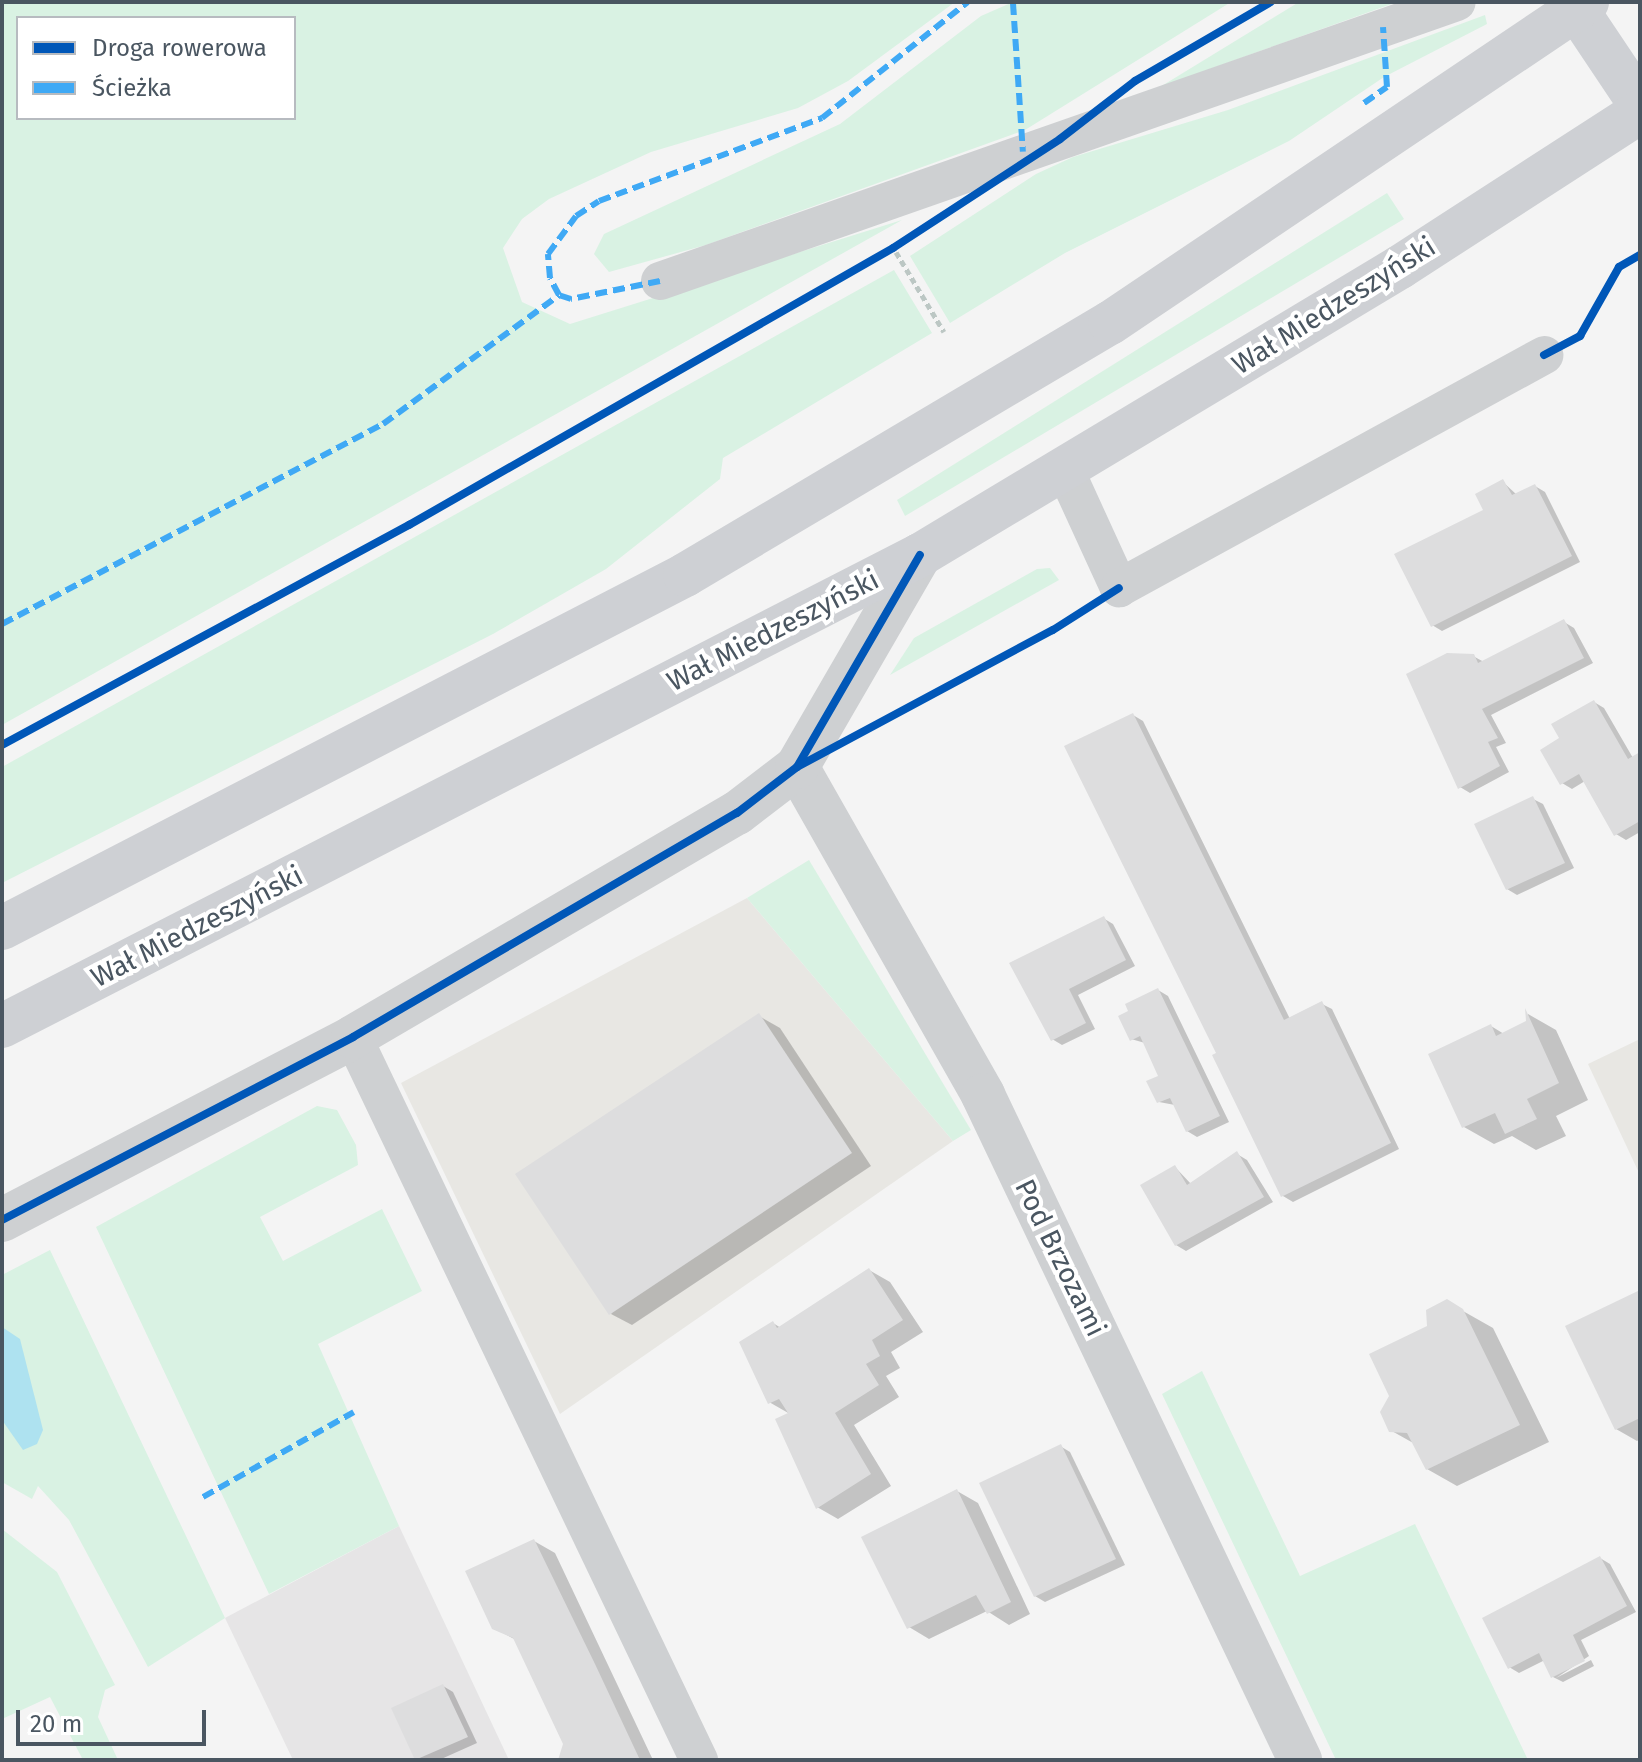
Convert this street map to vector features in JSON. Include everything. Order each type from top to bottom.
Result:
[{"type":"main road","points":[[2,928],[685,575],[1110,323],[1582,6],[1640,104]]},
{"type":"main road","name":"Wał Miedzeszyński","points":[[2,1026],[920,555],[1066,472],[1640,112]]},
{"type":"street","points":[[2,1220],[353,1037],[737,813],[797,767],[920,555]]},
{"type":"street","name":"Pod Brzozami","points":[[797,767],[983,1095],[1300,1760]]},
{"type":"lane","points":[[660,281],[1457,2]]},
{"type":"lane","points":[[1066,472],[1119,588],[1544,355]]},
{"type":"lane","points":[[353,1037],[699,1760]]},
{"type":"path","points":[[893,248],[944,332]]},
{"type":"shaded area","points":[[747,898],[953,1141],[560,1414],[401,1083]]},
{"type":"shaded area","points":[[1640,1039],[1640,1175],[1588,1064]]},
{"type":"shaded area","points":[[399,1526],[509,1760],[293,1760],[225,1618]]},
{"type":"green space","points":[[2,2],[955,2],[848,81],[798,108],[651,152],[549,199],[522,219],[503,248],[522,302],[570,324],[902,220],[2,725]]},
{"type":"green space","points":[[1013,2],[1231,2],[1025,130],[706,245],[609,272],[594,254],[604,234],[840,124],[981,16]]},
{"type":"green space","points":[[1299,2],[1397,2],[1160,87]]},
{"type":"green space","points":[[1485,15],[1487,24],[1384,77],[1289,141],[1065,253],[950,323],[910,256],[1036,174],[1073,157],[1228,110]]},
{"type":"green space","points":[[1387,193],[1404,219],[905,516],[897,500]]},
{"type":"green space","points":[[894,270],[932,333],[723,458],[720,479],[606,569],[493,634],[2,883],[2,767]]},
{"type":"green space","points":[[1050,568],[1059,580],[890,675],[914,638],[1037,569]]},
{"type":"green space","points":[[809,860],[971,1130],[953,1141],[747,898]]},
{"type":"green space","points":[[317,1106],[337,1110],[356,1145],[358,1165],[260,1217],[283,1261],[382,1209],[422,1291],[318,1344],[399,1526],[269,1594],[96,1227]]},
{"type":"green space","points":[[50,1250],[225,1618],[148,1667],[69,1520],[38,1486],[32,1499],[2,1482],[2,1275]]},
{"type":"green space","points":[[1202,1371],[1300,1576],[1415,1524],[1528,1760],[1336,1760],[1162,1394]]},
{"type":"green space","points":[[2,1529],[57,1572],[115,1685],[105,1690],[98,1717],[118,1760],[83,1760],[50,1697],[2,1719]]},
{"type":"water","points":[[2,1327],[20,1339],[43,1430],[37,1444],[23,1450],[2,1420]]},
{"type":"building","points":[[1503,479],[1512,495],[1535,484],[1572,556],[1431,627],[1394,554],[1483,510],[1475,494]]},
{"type":"building","points":[[1564,619],[1584,658],[1482,709],[1498,738],[1488,742],[1500,766],[1458,789],[1406,674],[1447,653],[1474,654],[1478,663]]},
{"type":"building","points":[[1594,700],[1628,759],[1640,752],[1640,821],[1614,836],[1579,774],[1560,785],[1540,750],[1559,738],[1551,724]]},
{"type":"building","points":[[1133,713],[1284,1020],[1322,1001],[1391,1143],[1281,1197],[1212,1055],[1216,1053],[1064,746]]},
{"type":"building","points":[[1533,796],[1565,863],[1506,890],[1474,824]]},
{"type":"building","points":[[1104,916],[1126,960],[1069,989],[1086,1023],[1051,1041],[1009,963]]},
{"type":"building","points":[[1158,988],[1220,1116],[1186,1132],[1170,1098],[1157,1103],[1146,1081],[1158,1076],[1140,1036],[1130,1041],[1118,1016],[1128,1011],[1125,1004]]},
{"type":"building","points":[[1525,1008],[1559,1083],[1527,1099],[1537,1119],[1505,1134],[1495,1113],[1462,1128],[1428,1054],[1491,1024],[1496,1036],[1526,1021]]},
{"type":"building","points":[[759,1013],[852,1153],[609,1315],[515,1174]]},
{"type":"building","points":[[1237,1151],[1264,1197],[1175,1246],[1140,1185],[1175,1165],[1187,1185]]},
{"type":"building","points":[[869,1268],[903,1320],[872,1340],[880,1356],[866,1364],[879,1385],[835,1413],[871,1474],[816,1509],[775,1419],[788,1413],[779,1399],[768,1404],[739,1342],[773,1321],[777,1328]]},
{"type":"building","points":[[1640,1290],[1640,1418],[1615,1430],[1565,1326]]},
{"type":"building","points":[[1447,1299],[1463,1309],[1520,1425],[1426,1470],[1407,1433],[1389,1432],[1380,1412],[1389,1396],[1369,1354],[1427,1326],[1426,1310]]},
{"type":"building","points":[[1061,1444],[1116,1559],[1034,1597],[979,1483]]},
{"type":"building","points":[[957,1489],[1011,1602],[987,1614],[976,1595],[907,1629],[861,1537]]},
{"type":"building","points":[[534,1539],[640,1760],[558,1760],[563,1744],[513,1638],[492,1629],[465,1571]]},
{"type":"building","points":[[1600,1556],[1627,1606],[1573,1635],[1585,1661],[1551,1678],[1539,1653],[1508,1669],[1482,1618]]},
{"type":"building","points":[[443,1684],[468,1737],[415,1760],[391,1708]]},
{"type":"marked path","points":[[660,281],[571,299],[559,295],[550,278],[548,254],[576,216],[599,201],[822,118],[968,2]]},
{"type":"marked path","points":[[1013,3],[1023,152]]},
{"type":"marked path","points":[[1364,103],[1387,87],[1383,27]]},
{"type":"marked path","points":[[2,624],[383,424],[559,295]]},
{"type":"marked path","points":[[203,1497],[354,1412]]},
{"type":"cycle path","points":[[2,745],[409,525],[893,248],[1060,139],[1135,81],[1271,2]]},
{"type":"cycle path","points":[[1544,355],[1580,336],[1619,267],[1640,255]]},
{"type":"cycle path","points":[[797,767],[920,555]]},
{"type":"cycle path","points":[[2,1220],[353,1037],[737,813],[797,767],[1053,630],[1119,588]]}]
